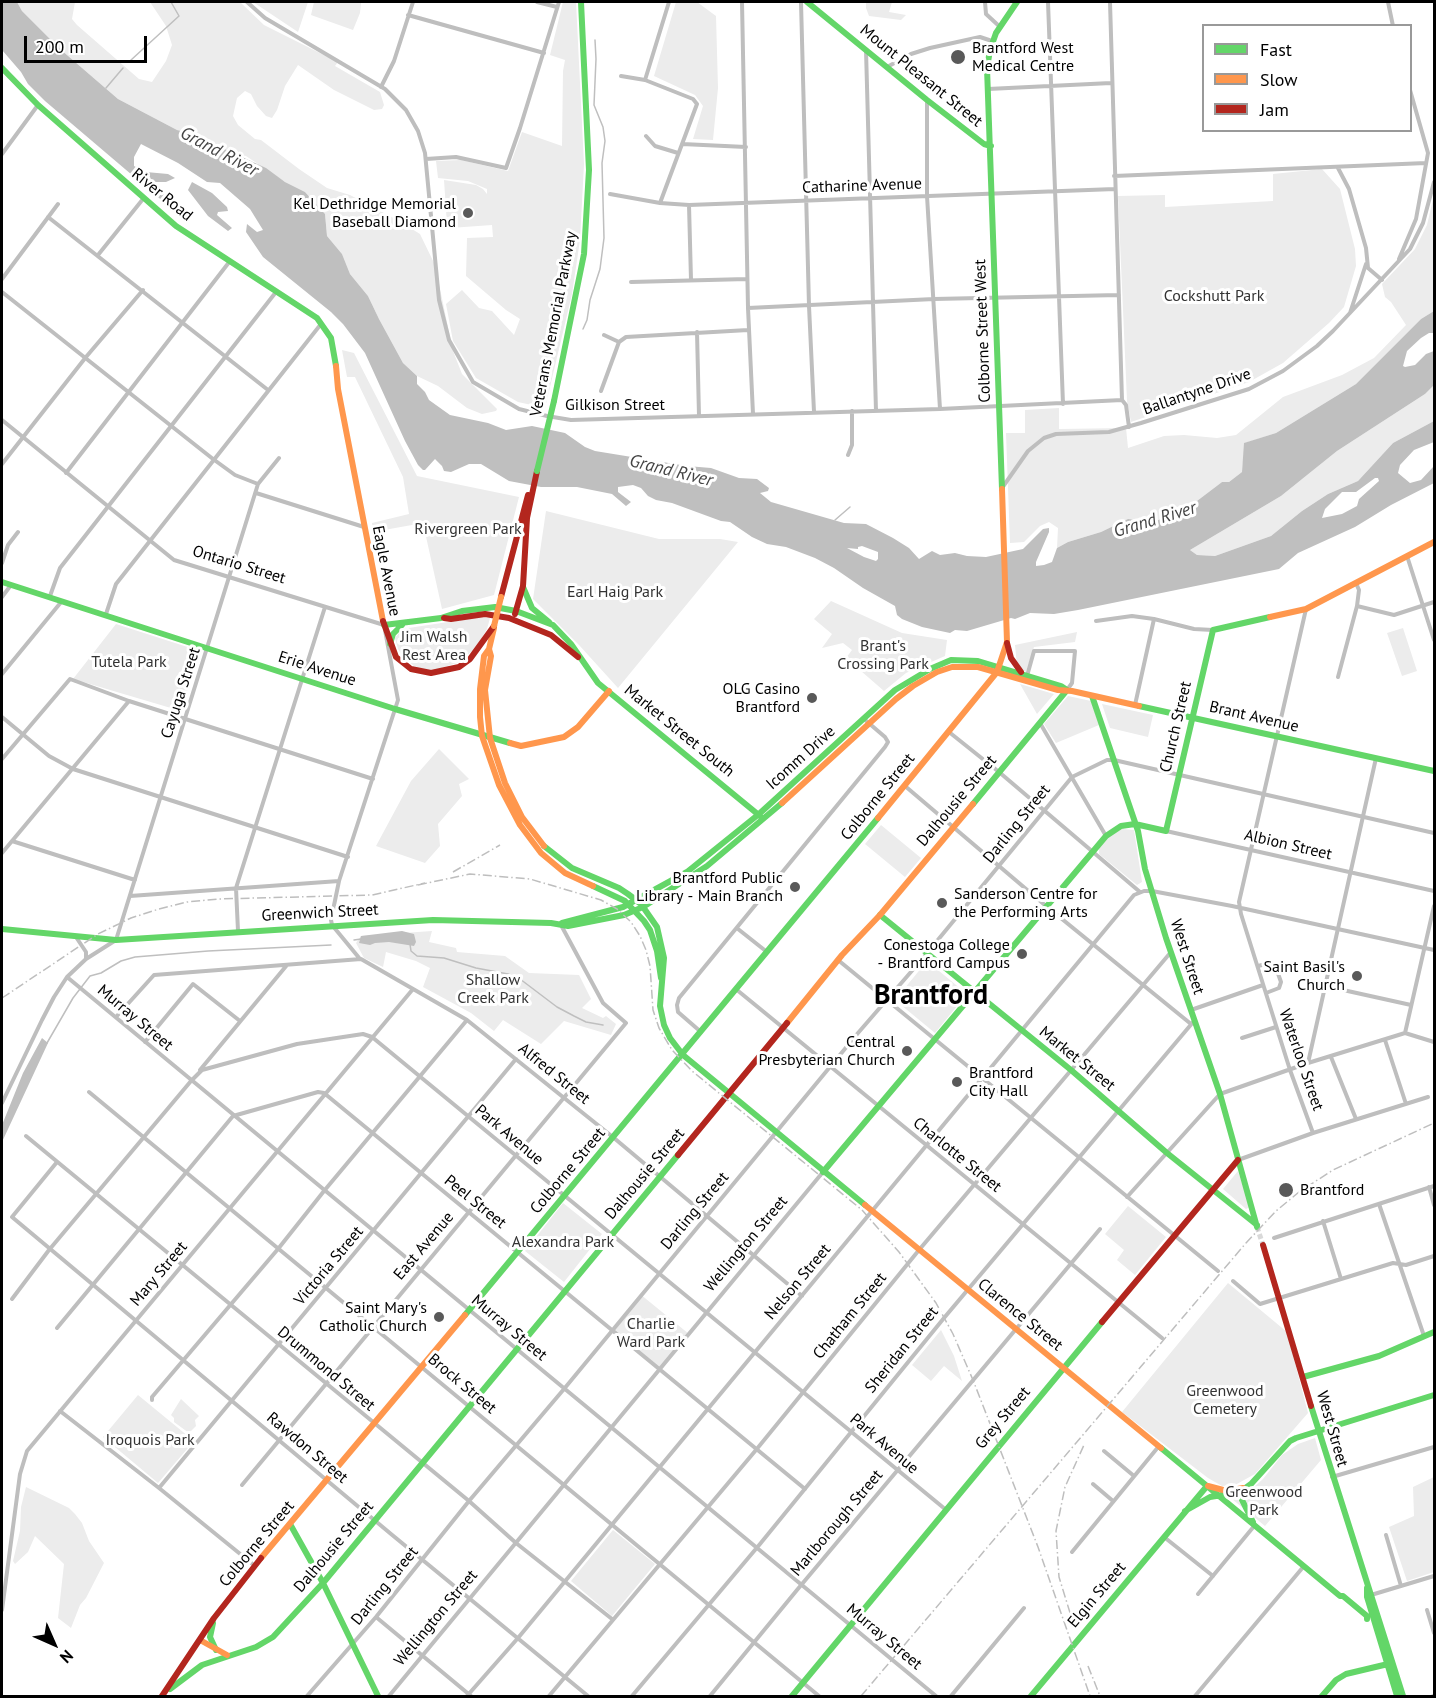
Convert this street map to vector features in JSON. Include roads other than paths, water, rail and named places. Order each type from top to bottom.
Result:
[{"type":"main road","name":"Veterans Memorial Parkway","points":[[581,2],[590,170],[585,244],[555,401],[537,471],[531,483],[489,649],[485,690],[487,718],[490,738],[505,783],[522,817],[540,842],[572,868],[619,888],[643,907],[657,927],[662,941],[665,968],[661,981]]},
{"type":"main road","name":"Mount Pleasant Street","points":[[807,2],[927,100],[984,144],[991,146]]},
{"type":"main road","name":"Colborne Street West","points":[[998,669],[1007,642],[987,68],[992,41],[999,26],[1017,2]]},
{"type":"main road","name":"River Road","points":[[2,68],[38,105],[176,226],[311,314],[321,324]]},
{"type":"main road","name":"Eagle Avenue","points":[[321,324],[331,338],[335,352],[338,389],[384,625]]},
{"type":"main road","points":[[513,619],[523,586],[524,518]]},
{"type":"main road","points":[[1213,630],[1306,609],[1434,542]]},
{"type":"main road","name":"Erie Avenue","points":[[2,582],[482,736],[521,746],[564,737],[578,727],[609,691]]},
{"type":"main road","points":[[523,586],[532,608],[553,625]]},
{"type":"main road","name":"Market Street South","points":[[441,618],[477,608],[495,607],[516,611],[553,625],[571,644],[594,679],[761,817]]},
{"type":"main road","name":"Market Street South","points":[[441,618],[451,619],[485,614],[513,619],[551,635],[582,660]]},
{"type":"main road","name":"Ontario Street","points":[[384,625],[441,618]]},
{"type":"main road","points":[[390,644],[393,634],[404,624]]},
{"type":"main road","points":[[384,625],[396,657],[411,669],[431,674],[459,667],[470,659],[494,626]]},
{"type":"main road","name":"Church Street","points":[[1166,831],[1213,630]]},
{"type":"main road","points":[[1007,642],[1015,666],[1027,676]]},
{"type":"main road","name":"Veterans Memorial Parkway","points":[[489,649],[484,656],[480,689],[482,736],[499,784],[520,825],[534,846],[566,873],[616,896],[636,910],[653,937],[661,981]]},
{"type":"main road","name":"Icomm Drive","points":[[636,910],[707,866],[866,721],[913,686],[937,672],[952,667],[998,669]]},
{"type":"main road","name":"Brant Avenue","points":[[998,669],[1061,686],[1067,690]]},
{"type":"main road","name":"Brant Avenue","points":[[998,669],[1058,690],[1067,690],[1434,771]]},
{"type":"main road","name":"Colborne Street","points":[[163,1695],[214,1618],[255,1566],[737,990],[998,669]]},
{"type":"main road","name":"Dalhousie Street","points":[[163,1695],[192,1671],[229,1655],[256,1647],[273,1637],[323,1583],[838,960],[880,915],[1067,690]]},
{"type":"main road","name":"West Street","points":[[1092,696],[1135,824],[1152,891],[1192,1023],[1220,1094],[1257,1226]]},
{"type":"main road","name":"Icomm Drive","points":[[629,904],[687,872],[761,817]]},
{"type":"main road","name":"Albion Street","points":[[1135,824],[1166,831]]},
{"type":"main road","name":"Wellington Street","points":[[823,1172],[1106,836],[1121,826],[1135,824]]},
{"type":"main road","name":"Greenwich Street","points":[[561,924],[602,914],[629,904]]},
{"type":"main road","name":"Greenwich Street","points":[[116,940],[433,920],[568,926],[599,921],[636,910]]},
{"type":"main road","name":"Market Street","points":[[880,915],[1071,1070],[1257,1226]]},
{"type":"main road","points":[[2,929],[116,940]]},
{"type":"main road","name":"Clarence Street","points":[[661,981],[660,1006],[664,1025],[670,1038],[683,1055],[871,1212],[1255,1525],[1341,1599],[1367,1619],[1377,1622]]},
{"type":"main road","name":"Grey Street","points":[[792,1696],[945,1509],[1238,1160]]},
{"type":"main road","name":"West Street","points":[[1263,1245],[1366,1587],[1367,1597],[1377,1622]]},
{"type":"main road","points":[[1303,1377],[1379,1356],[1434,1332]]},
{"type":"main road","points":[[1255,1525],[1242,1500],[1245,1487],[1290,1441],[1434,1395]]},
{"type":"main road","points":[[1207,1486],[1227,1491],[1245,1487]]},
{"type":"main road","name":"Elgin Street","points":[[1031,1696],[1207,1486]]},
{"type":"main road","name":"Elgin Street","points":[[1185,1511],[1201,1501],[1218,1495],[1235,1495],[1245,1487]]},
{"type":"main road","points":[[290,1524],[323,1583],[378,1696]]},
{"type":"main road","name":"West Street","points":[[1366,1587],[1371,1595],[1397,1696]]},
{"type":"main road","points":[[214,1618],[210,1638],[216,1650]]},
{"type":"main road","points":[[200,1640],[229,1655]]},
{"type":"main road","points":[[1322,1696],[1338,1678],[1346,1674],[1389,1663]]},
{"type":"main road","name":"West Street","points":[[1389,1663],[1404,1696]]},
{"type":"street","name":"Gilkison Street","points":[[247,2],[265,18],[381,87],[399,102],[410,116],[420,134],[426,159],[439,300],[450,340],[473,382],[519,408],[563,419],[940,409],[1122,400]]},
{"type":"street","points":[[381,87],[394,61],[413,2]]},
{"type":"street","points":[[537,2],[557,7]]},
{"type":"street","points":[[426,159],[456,157],[506,168],[559,2]]},
{"type":"street","points":[[645,80],[669,2]]},
{"type":"street","points":[[742,2],[748,330],[753,414]]},
{"type":"street","points":[[801,2],[814,412]]},
{"type":"street","points":[[985,2],[986,14],[999,26]]},
{"type":"street","points":[[1048,2],[1063,404]]},
{"type":"street","points":[[1110,2],[1122,400],[1126,405],[1129,427]]},
{"type":"street","points":[[1388,2],[1393,24]]},
{"type":"street","points":[[408,15],[544,53]]},
{"type":"street","points":[[887,67],[911,54],[930,48],[977,38],[992,41]]},
{"type":"street","points":[[866,50],[876,411]]},
{"type":"street","points":[[621,76],[645,80],[693,99],[697,106],[660,203]]},
{"type":"street","points":[[988,89],[1111,83]]},
{"type":"street","points":[[1338,168],[1349,189],[1366,249],[1369,271],[1382,280],[1402,255],[1410,237],[1416,219],[1428,153],[1412,97]]},
{"type":"street","points":[[927,100],[927,196],[940,409]]},
{"type":"street","points":[[2,154],[38,105]]},
{"type":"street","points":[[646,136],[655,146],[678,153]]},
{"type":"street","points":[[682,144],[746,147]]},
{"type":"street","points":[[1114,176],[1426,163]]},
{"type":"street","name":"Ballantyne Drive","points":[[1002,488],[1028,451],[1044,438],[1056,434],[1109,432],[1129,427],[1249,389],[1283,371],[1317,346],[1410,249],[1423,223],[1434,182]]},
{"type":"street","name":"Catharine Avenue","points":[[610,194],[660,203],[689,205],[747,201],[1115,189]]},
{"type":"street","points":[[98,255],[143,199]]},
{"type":"street","points":[[2,279],[58,204]]},
{"type":"street","points":[[689,205],[691,280]]},
{"type":"street","points":[[48,217],[268,390]]},
{"type":"street","points":[[66,473],[230,261]]},
{"type":"street","points":[[1350,314],[1367,263]]},
{"type":"street","points":[[631,282],[747,279]]},
{"type":"street","points":[[2,464],[142,290]]},
{"type":"street","points":[[2,292],[213,459],[235,475],[258,484]]},
{"type":"street","points":[[50,597],[60,568],[276,292]]},
{"type":"street","points":[[748,308],[934,299],[1119,295]]},
{"type":"street","points":[[106,614],[116,584],[321,324]]},
{"type":"street","points":[[601,391],[619,342],[626,337],[748,330]]},
{"type":"street","points":[[697,332],[699,416]]},
{"type":"street","points":[[604,335],[619,342]]},
{"type":"street","points":[[848,455],[852,445],[852,411]]},
{"type":"street","name":"Ontario Street","points":[[2,420],[174,560],[384,625]]},
{"type":"street","name":"Cayuga Street","points":[[116,940],[258,484],[279,459]]},
{"type":"street","points":[[256,493],[364,527]]},
{"type":"street","points":[[2,562],[8,545],[18,532]]},
{"type":"street","points":[[1406,555],[1434,640]]},
{"type":"street","points":[[1338,677],[1357,606],[1359,590],[1355,583]]},
{"type":"street","points":[[2,597],[11,585]]},
{"type":"street","points":[[2,674],[63,600]]},
{"type":"street","points":[[1357,606],[1394,615],[1434,602]]},
{"type":"street","points":[[238,931],[236,888],[325,607]]},
{"type":"street","name":"Waterloo Street","points":[[1306,609],[1239,902],[1276,1027],[1313,1133]]},
{"type":"street","points":[[1096,621],[1132,616],[1213,630]]},
{"type":"street","points":[[1135,705],[1154,619]]},
{"type":"street","name":"Eagle Avenue","points":[[332,925],[331,911],[339,881],[398,700],[384,625]]},
{"type":"street","points":[[1027,676],[1034,651],[1075,651],[1072,683],[1067,690]]},
{"type":"street","points":[[2,759],[70,679],[129,701],[373,779]]},
{"type":"street","points":[[2,853],[129,701]]},
{"type":"street","points":[[2,717],[49,756],[73,769],[348,857]]},
{"type":"street","points":[[701,1032],[678,1012],[677,1005],[680,998],[888,742],[866,721]]},
{"type":"street","points":[[1040,723],[1106,836]]},
{"type":"street","points":[[949,732],[1140,892],[1152,891],[1240,908],[1434,950]]},
{"type":"street","points":[[1308,1064],[1376,758]]},
{"type":"street","name":"Darling Street","points":[[308,1696],[1072,777],[1107,760],[1114,760]]},
{"type":"street","points":[[1114,760],[1434,833]]},
{"type":"street","points":[[905,786],[1092,945],[1192,1023]]},
{"type":"street","name":"Albion Street","points":[[1166,831],[1434,891]]},
{"type":"street","points":[[12,841],[135,880]]},
{"type":"street","points":[[130,896],[339,881]]},
{"type":"street","name":"Nelson Street","points":[[469,1696],[871,1212],[928,1147],[1092,945],[1134,895],[1140,892]]},
{"type":"street","points":[[1405,1033],[1434,906]]},
{"type":"street","name":"East Avenue","points":[[242,1485],[626,1023],[603,1004],[561,924]]},
{"type":"street","name":"Alfred Street","points":[[332,925],[361,959],[467,1020],[614,1138],[802,1296]]},
{"type":"street","points":[[738,929],[767,952]]},
{"type":"street","points":[[76,937],[86,952],[86,959]]},
{"type":"street","name":"Greenwich Street","points":[[2,1103],[54,997],[86,959],[116,940]]},
{"type":"street","name":"Chatham Street","points":[[549,1696],[756,1450],[919,1250],[1171,952]]},
{"type":"street","points":[[116,1017],[154,975],[361,959]]},
{"type":"street","points":[[838,960],[1218,1271]]},
{"type":"street","points":[[1258,966],[1270,963],[1276,968],[1281,982],[1279,988],[1266,993]]},
{"type":"street","points":[[12,1299],[49,1250],[288,964]]},
{"type":"street","name":"Murray Street","points":[[69,979],[936,1696]]},
{"type":"street","points":[[145,1042],[193,984],[240,1021]]},
{"type":"street","points":[[1190,1011],[1263,985]]},
{"type":"street","points":[[1325,986],[1411,1005]]},
{"type":"street","name":"Mary Street","points":[[2,1610],[24,1458],[60,1411],[413,989]]},
{"type":"street","name":"Charlotte Street","points":[[737,990],[1162,1338]]},
{"type":"street","points":[[152,1400],[467,1020]]},
{"type":"street","name":"Sheridan Street","points":[[632,1696],[1192,1023]]},
{"type":"street","points":[[1242,1038],[1276,1027]]},
{"type":"street","points":[[1127,1197],[1220,1094],[1405,1033],[1434,1042]]},
{"type":"street","points":[[197,1074],[206,1068],[297,1044],[363,1034],[372,1036]]},
{"type":"street","name":"Park Avenue","points":[[372,1036],[945,1509]]},
{"type":"street","points":[[1385,1040],[1406,1104]]},
{"type":"street","points":[[1331,1057],[1356,1119]]},
{"type":"street","name":"Victoria Street","points":[[159,1488],[516,1059]]},
{"type":"street","name":"Brock Street","points":[[89,1092],[819,1696]]},
{"type":"street","points":[[57,1328],[233,1116],[318,1092],[324,1093]]},
{"type":"street","name":"Peel Street","points":[[324,1093],[805,1489]]},
{"type":"street","points":[[1238,1160],[1428,1096]]},
{"type":"street","name":"Drummond Street","points":[[26,1136],[469,1501],[516,1543],[612,1619]]},
{"type":"street","name":"Rawdon Street","points":[[57,1162],[12,1217],[135,1322],[328,1480],[374,1521],[588,1696]]},
{"type":"street","name":"Wellington Street","points":[[389,1696],[823,1172]]},
{"type":"street","points":[[1274,1238],[1434,1186]]},
{"type":"street","points":[[1429,1187],[1434,1205]]},
{"type":"street","points":[[1379,1204],[1424,1336]]},
{"type":"street","points":[[1323,1221],[1341,1279]]},
{"type":"street","name":"Marlborough Street","points":[[710,1696],[801,1584],[1100,1229]]},
{"type":"street","points":[[1233,1281],[1260,1304],[1393,1263],[1406,1265],[1434,1256]]},
{"type":"street","points":[[60,1411],[255,1566]]},
{"type":"street","points":[[1072,1552],[1159,1446]]},
{"type":"street","points":[[1332,1477],[1434,1447]]},
{"type":"street","points":[[1104,1451],[1134,1476]]},
{"type":"street","points":[[1093,1484],[1113,1501]]},
{"type":"street","points":[[1198,1594],[1255,1525]]},
{"type":"street","points":[[1386,1535],[1401,1586]]},
{"type":"street","points":[[1164,1537],[1213,1576]]},
{"type":"street","points":[[1195,1696],[1304,1566]]},
{"type":"street","points":[[1371,1595],[1434,1576]]},
{"type":"street","points":[[951,1696],[1024,1608]]},
{"type":"street","points":[[1427,1610],[1434,1633]]},
{"type":"street","points":[[376,1617],[469,1696]]},
{"type":"water","name":"Grand River","points":[[2,2],[17,2],[22,11],[60,49],[118,99],[177,130],[192,134],[266,168],[285,182],[305,192],[325,214],[327,236],[342,254],[350,274],[368,296],[403,363],[417,376],[417,384],[429,400],[450,415],[488,423],[506,430],[532,426],[565,433],[595,451],[711,468],[739,478],[757,479],[769,488],[768,491],[760,493],[771,502],[844,523],[866,524],[909,548],[919,559],[932,551],[940,555],[955,553],[986,557],[1023,549],[1043,529],[1049,528],[1036,562],[1036,566],[1044,565],[1052,562],[1057,548],[1068,542],[1101,532],[1128,519],[1154,522],[1193,504],[1222,482],[1229,482],[1242,472],[1244,443],[1276,433],[1356,384],[1421,319],[1434,311],[1434,333],[1421,338],[1407,351],[1403,366],[1415,365],[1426,354],[1434,351],[1434,385],[1425,394],[1337,451],[1281,496],[1190,550],[1197,555],[1215,556],[1271,536],[1328,494],[1358,481],[1393,443],[1434,421],[1434,442],[1414,450],[1400,465],[1398,473],[1410,483],[1421,480],[1434,466],[1434,483],[1355,527],[1298,553],[1279,569],[1078,610],[1054,614],[1030,613],[967,631],[955,630],[950,633],[922,627],[902,619],[897,615],[895,606],[815,558],[786,547],[767,544],[730,522],[656,500],[648,496],[641,488],[633,485],[618,487],[618,492],[631,502],[626,506],[612,494],[577,487],[541,487],[509,481],[481,464],[469,464],[451,472],[444,471],[435,459],[423,470],[405,441],[365,353],[331,312],[263,257],[246,232],[247,224],[257,232],[263,230],[250,209],[220,183],[207,182],[178,163],[141,144],[134,157],[134,166],[146,172],[168,174],[175,178],[166,182],[152,182],[182,210],[181,212],[172,209],[45,101],[28,84],[2,50]],"holes":[[[1375,478],[1379,481],[1359,499],[1357,506],[1342,514],[1322,518],[1325,509],[1342,492],[1356,492]],[[862,546],[878,552],[878,559],[876,561],[864,557],[847,548],[858,549]]]},
{"type":"water","points":[[192,182],[212,193],[227,207],[228,211],[218,212],[217,215],[232,228],[228,231],[208,216],[188,190]]},
{"type":"water","points":[[402,931],[414,934],[416,942],[414,946],[389,942],[370,945],[359,943],[361,936]]},
{"type":"water","points":[[42,1038],[48,1043],[2,1142],[2,1125],[23,1073]]},
{"type":"waterway","points":[[131,60],[179,16],[171,2]]},
{"type":"waterway","points":[[583,329],[600,269],[604,238],[602,163],[605,141],[603,127],[594,105],[595,40]]},
{"type":"waterway","points":[[106,88],[123,68]]},
{"type":"waterway","points":[[835,520],[850,507]]},
{"type":"waterway","points":[[354,940],[361,939]]},
{"type":"waterway","points":[[410,944],[411,951],[417,956],[444,958],[520,979],[557,1007],[586,1022],[603,1025]]},
{"type":"waterway","points":[[47,1043],[73,998],[90,976],[101,973],[121,961],[135,957],[208,951],[331,945]]},
{"type":"tunnel","points":[[1257,1227],[1263,1245]]},
{"type":"railway","points":[[453,872],[500,845]]},
{"type":"railway","points":[[418,885],[470,874],[530,879],[601,900],[617,909],[631,922],[646,950],[650,966],[653,1010],[659,1028],[672,1050],[692,1071],[862,1210],[899,1252],[936,1303],[953,1334],[973,1380],[1038,1547],[1090,1696]]},
{"type":"railway","points":[[2,998],[98,934],[131,918],[159,909],[187,902],[218,899],[372,895],[425,883]]},
{"type":"railway","points":[[861,1696],[1246,1243],[1276,1211],[1299,1192],[1333,1170],[1434,1123]]},
{"type":"railway","points":[[1075,1629],[1059,1577],[1056,1531],[1065,1487],[1084,1445]]},
{"type":"railway","points":[[1088,1666],[1100,1696]]},
{"type":"place","name":"Brantford West Medical Centre","points":[[958,57]]},
{"type":"place","name":"Kel Dethridge Memorial Baseball Diamond","points":[[468,213]]},
{"type":"place","name":"OLG Casino Brantford","points":[[812,698]]},
{"type":"place","name":"Brantford Public Library - Main Branch","points":[[795,887]]},
{"type":"place","name":"Sanderson Centre for the Performing Arts","points":[[942,903]]},
{"type":"place","name":"Conestoga College - Brantford Campus","points":[[1022,954]]},
{"type":"place","name":"Saint Basil's Church","points":[[1357,976]]},
{"type":"place","name":"Central Presbyterian Church","points":[[907,1051]]},
{"type":"place","name":"Brantford City Hall","points":[[957,1082]]},
{"type":"place","name":"Brantford","points":[[1286,1190]]},
{"type":"place","name":"Saint Mary's Catholic Church","points":[[439,1317]]},
{"type":"district","name":"Brantford","points":[[931,996]]},
{"type":"park label","name":"Cockshutt Park","points":[[1214,296]]},
{"type":"park label","name":"Rivergreen Park","points":[[468,529]]},
{"type":"park label","name":"Earl Haig Park","points":[[615,592]]},
{"type":"park label","name":"Jim Walsh Rest Area","points":[[434,646]]},
{"type":"park label","name":"Brant's Crossing Park","points":[[883,655]]},
{"type":"park label","name":"Tutela Park","points":[[129,662]]},
{"type":"park label","name":"Shallow Creek Park","points":[[493,989]]},
{"type":"park label","name":"Alexandra Park","points":[[563,1242]]},
{"type":"park label","name":"Charlie Ward Park","points":[[651,1333]]},
{"type":"park label","name":"Greenwood Cemetery","points":[[1225,1400]]},
{"type":"park label","name":"Iroquois Park","points":[[150,1440]]},
{"type":"park label","name":"Greenwood Park","points":[[1264,1501]]}]
